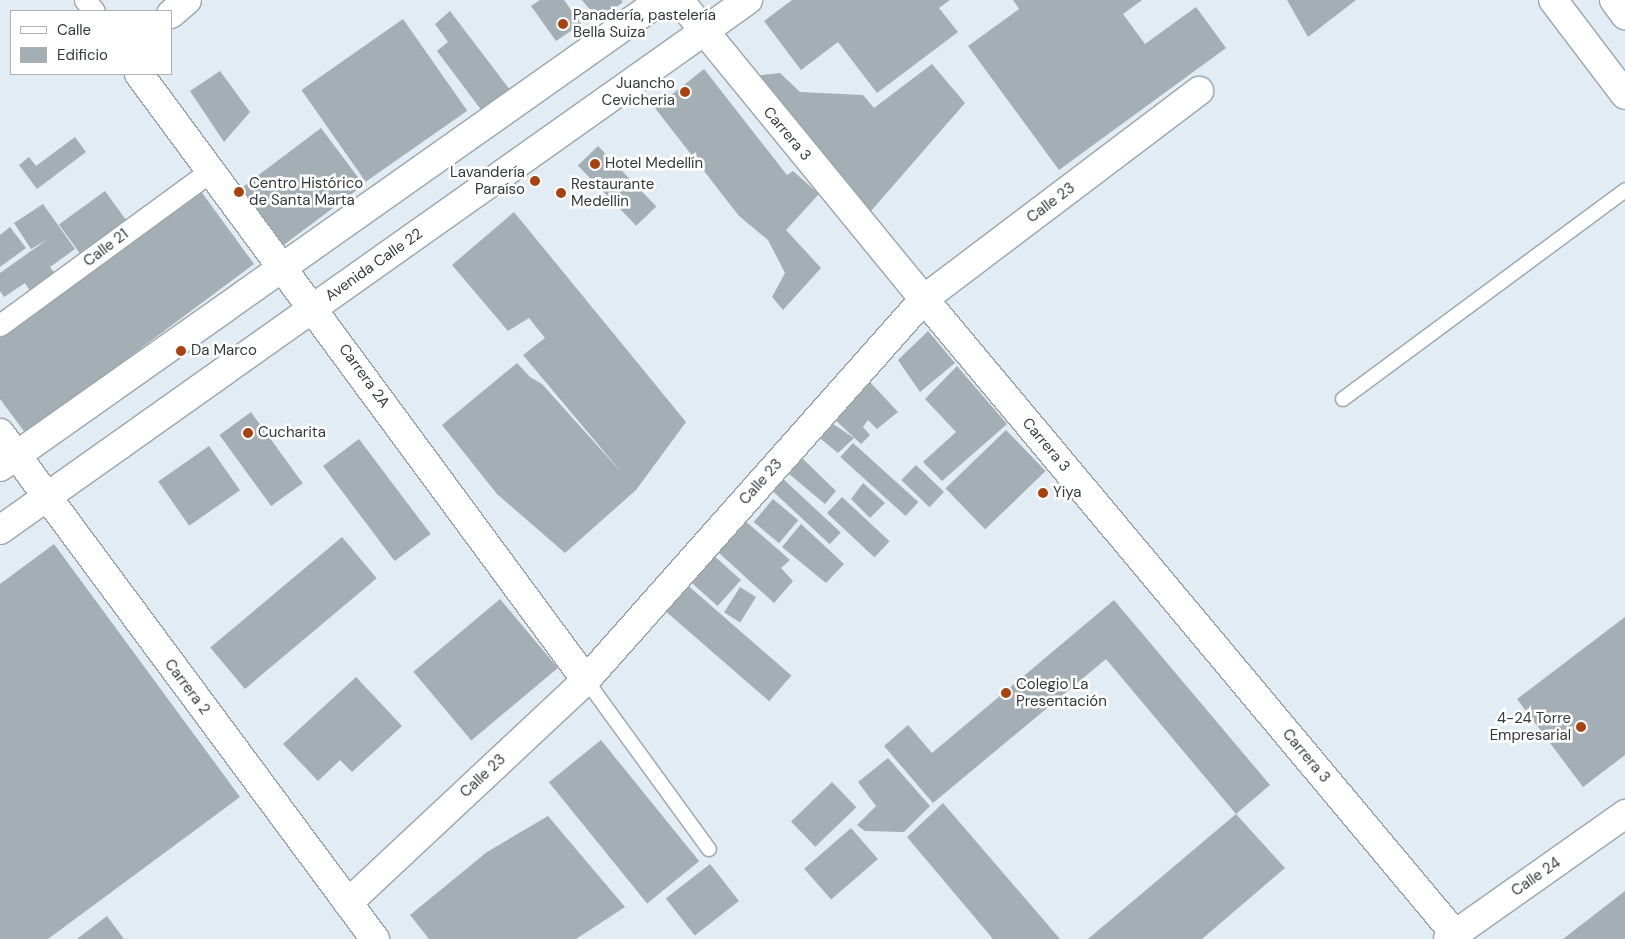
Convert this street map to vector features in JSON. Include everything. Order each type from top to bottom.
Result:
[{"type":"street","points":[[172,13],[188,0]]},
{"type":"street","points":[[8,461],[661,0]]},
{"type":"street","name":"Carrera 3","points":[[678,0],[1452,936]]},
{"type":"street","name":"Avenida Calle 22","points":[[0,530],[748,0]]},
{"type":"street","points":[[1553,0],[1625,95]]},
{"type":"street","points":[[1614,0],[1625,15]]},
{"type":"street","name":"Carrera 2A","points":[[141,75],[586,680]]},
{"type":"street","name":"Calle 23","points":[[348,903],[586,680],[924,299],[1200,91]]},
{"type":"street","name":"Calle 21","points":[[0,325],[212,170]]},
{"type":"street","name":"Carrera 2","points":[[0,433],[8,461],[46,497],[375,939]]},
{"type":"street","name":"Calle 24","points":[[1452,936],[1625,814]]},
{"type":"lane","points":[[1342,399],[1625,190]]},
{"type":"lane","points":[[586,680],[709,849]]},
{"type":"building","points":[[540,0],[564,0],[581,24],[556,41],[531,6]]},
{"type":"building","points":[[582,0],[621,0],[623,2],[599,21]]},
{"type":"building","points":[[792,0],[950,0],[939,8],[958,32],[877,93],[838,42],[801,70],[764,21]]},
{"type":"building","points":[[1013,0],[1142,0],[1123,14],[1145,44],[1196,7],[1226,48],[1059,170],[968,46],[1019,9]]},
{"type":"building","points":[[1287,0],[1356,0],[1308,37]]},
{"type":"building","points":[[450,11],[510,90],[482,111],[437,51],[448,42],[435,24]]},
{"type":"building","points":[[403,19],[467,111],[366,182],[301,90]]},
{"type":"building","points":[[932,64],[965,103],[871,211],[754,76],[780,73],[800,92],[863,95],[874,108]]},
{"type":"building","points":[[704,69],[787,175],[793,171],[819,194],[786,230],[821,268],[783,310],[772,297],[785,273],[768,240],[739,216],[655,108]]},
{"type":"building","points":[[220,71],[250,112],[224,142],[190,91]]},
{"type":"building","points":[[321,128],[364,185],[283,245],[240,189]]},
{"type":"building","points":[[75,137],[86,152],[37,189],[19,165],[29,157],[36,166]]},
{"type":"building","points":[[598,146],[656,206],[636,226],[578,165]]},
{"type":"building","points":[[200,190],[254,264],[26,434],[0,399],[0,338]]},
{"type":"building","points":[[105,191],[130,226],[84,259],[59,225]]},
{"type":"building","points":[[43,204],[75,249],[50,267],[57,276],[32,294],[25,283],[4,297],[0,291],[0,273],[48,239],[31,249],[14,223]]},
{"type":"building","points":[[514,212],[686,422],[636,490],[565,553],[497,494],[442,425],[517,363],[530,377],[542,384],[622,473],[523,355],[545,338],[529,318],[508,331],[452,265]]},
{"type":"building","points":[[10,227],[26,248],[0,267],[0,235]]},
{"type":"building","points":[[928,331],[955,363],[920,392],[898,360]]},
{"type":"building","points":[[957,366],[1007,424],[942,481],[923,462],[956,432],[925,399]]},
{"type":"building","points":[[869,381],[898,412],[877,429],[868,420],[863,427],[870,435],[861,444],[832,417]]},
{"type":"building","points":[[251,412],[303,483],[271,506],[219,435]]},
{"type":"building","points":[[827,420],[854,438],[838,453],[816,435]]},
{"type":"building","points":[[1006,430],[1046,471],[985,529],[946,488]]},
{"type":"building","points":[[359,439],[431,534],[395,561],[323,466]]},
{"type":"building","points":[[853,443],[918,502],[906,516],[840,457]]},
{"type":"building","points":[[209,446],[240,490],[189,526],[158,482]]},
{"type":"building","points":[[797,453],[836,491],[825,504],[783,469]]},
{"type":"building","points":[[916,465],[944,492],[929,507],[901,480]]},
{"type":"building","points":[[780,476],[841,533],[830,544],[769,488]]},
{"type":"building","points":[[863,483],[885,503],[870,518],[851,499]]},
{"type":"building","points":[[842,497],[890,541],[875,557],[827,513]]},
{"type":"building","points":[[773,499],[798,520],[779,543],[754,522]]},
{"type":"building","points":[[743,519],[790,560],[781,568],[793,581],[774,603],[717,551]]},
{"type":"building","points":[[801,524],[844,564],[826,583],[782,547]]},
{"type":"building","points":[[342,537],[377,578],[245,689],[210,648]]},
{"type":"building","points":[[54,544],[240,797],[48,939],[0,939],[0,584]]},
{"type":"building","points":[[712,554],[741,580],[718,606],[689,580]]},
{"type":"building","points":[[685,583],[791,676],[769,701],[663,609]]},
{"type":"building","points":[[740,587],[756,597],[740,623],[724,612]]},
{"type":"building","points":[[500,599],[558,668],[471,741],[413,672]]},
{"type":"building","points":[[1114,600],[1270,785],[1236,814],[1106,659],[933,803],[884,746],[908,725],[932,753]]},
{"type":"building","name":"4-24 Torre Empresarial","points":[[1625,617],[1625,755],[1583,787],[1517,699]]},
{"type":"building","points":[[356,677],[402,726],[352,772],[340,760],[318,781],[283,744]]},
{"type":"building","points":[[601,740],[699,861],[647,903],[549,782]]},
{"type":"building","points":[[888,758],[930,806],[904,832],[865,831],[857,825],[876,806],[858,782]]},
{"type":"building","points":[[832,782],[856,807],[815,847],[791,822]]},
{"type":"building","points":[[943,803],[1060,939],[993,939],[907,837]]},
{"type":"building","points":[[1236,814],[1285,868],[1202,939],[1088,939]]},
{"type":"building","points":[[548,816],[625,907],[576,939],[429,939],[410,915],[487,852]]},
{"type":"building","points":[[851,828],[878,859],[831,900],[804,869]]},
{"type":"building","points":[[710,864],[739,901],[695,936],[666,898]]},
{"type":"building","points":[[1625,891],[1625,939],[1563,939]]},
{"type":"building","points":[[107,916],[124,939],[77,939]]},
{"type":"place","name":"Panadería, pastelería Bella Suiza","points":[[563,24]]},
{"type":"place","name":"Juancho Cevicheria","points":[[685,92]]},
{"type":"place","name":"Hotel Medellín","points":[[595,164]]},
{"type":"place","name":"Lavandería Paraíso","points":[[535,181]]},
{"type":"place","name":"Centro Histórico de Santa Marta","points":[[239,192]]},
{"type":"place","name":"Restaurante Medellin","points":[[561,193]]},
{"type":"place","name":"Da Marco","points":[[181,351]]},
{"type":"place","name":"Cucharita","points":[[248,433]]},
{"type":"place","name":"Yiya","points":[[1043,493]]},
{"type":"place","name":"Colegio La Presentación","points":[[1006,693]]},
{"type":"place","name":"4-24 Torre Empresarial","points":[[1581,727]]}]
